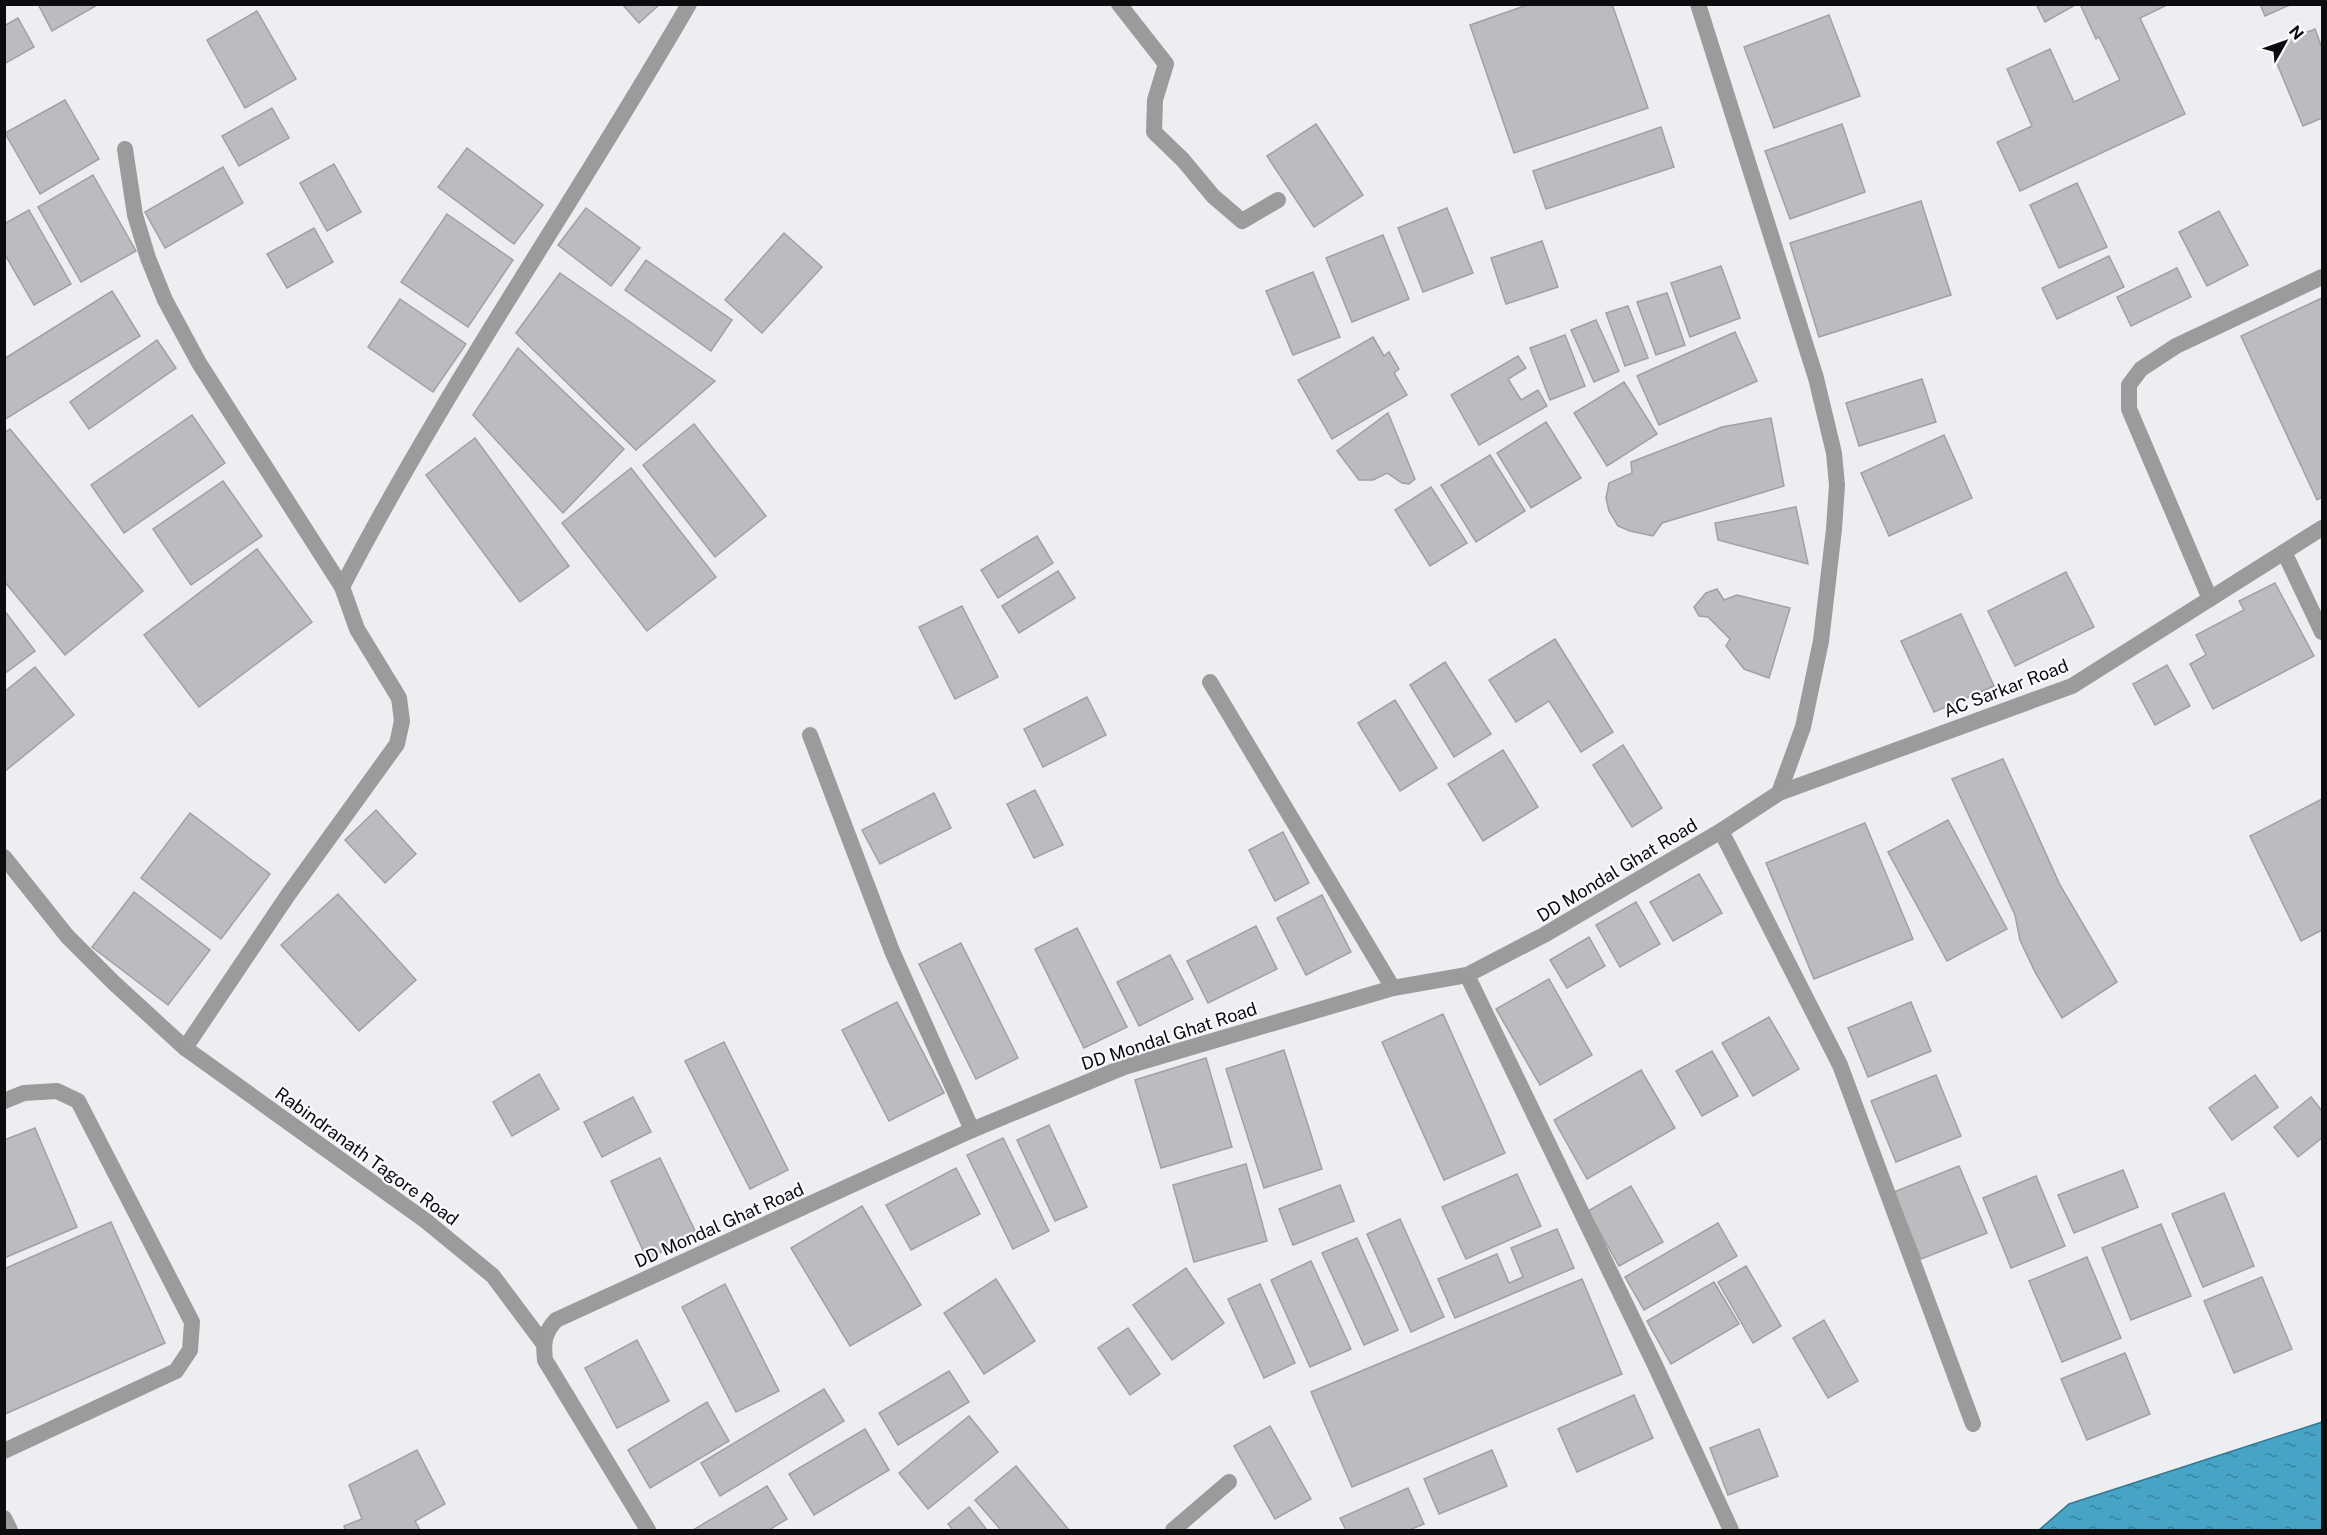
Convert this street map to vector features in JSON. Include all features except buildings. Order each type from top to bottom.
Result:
[{"type":"street","points":[[342,587],[376,522],[446,400],[690,4]]},
{"type":"street","points":[[1119,4],[1167,64],[1155,100],[1154,132],[1183,160],[1213,196],[1242,220],[1278,200]]},
{"type":"street","points":[[1698,4],[1816,378],[1834,453],[1837,485],[1834,529],[1821,641],[1803,727],[1779,793]]},
{"type":"street","points":[[125,149],[135,215],[148,258],[165,300],[200,363],[342,587],[357,629],[399,698],[402,721],[397,744],[288,896],[185,1048]]},
{"type":"street","points":[[2210,599],[2128,409],[2129,384],[2141,369],[2176,346],[2322,277]]},
{"type":"street","name":"AC Sarkar Road","points":[[1779,793],[2072,686],[2322,528]]},
{"type":"street","points":[[2284,552],[2322,632]]},
{"type":"street","points":[[1210,682],[1393,988]]},
{"type":"street","points":[[810,735],[892,951],[972,1130]]},
{"type":"street","name":"DD Mondal Ghat Road","points":[[543,1343],[548,1329],[556,1320],[972,1130],[1124,1067],[1393,988],[1467,975],[1510,955],[1721,831],[1779,793]]},
{"type":"street","points":[[1721,831],[1840,1065],[1973,1424]]},
{"type":"street","name":"Rabindranath Tagore Road","points":[[4,857],[67,936],[185,1048],[426,1221],[493,1276],[543,1343],[545,1360],[553,1378],[648,1530]]},
{"type":"street","points":[[1467,975],[1655,1365],[1731,1530]]},
{"type":"street","points":[[4,1101],[24,1093],[57,1090],[78,1101],[192,1322],[189,1350],[176,1371],[4,1451]]},
{"type":"street","points":[[1173,1530],[1229,1482]]},
{"type":"street","points":[[4,1518],[10,1530]]},
{"type":"water","points":[[2322,1422],[2322,1530],[2039,1530],[2069,1504]]}]
